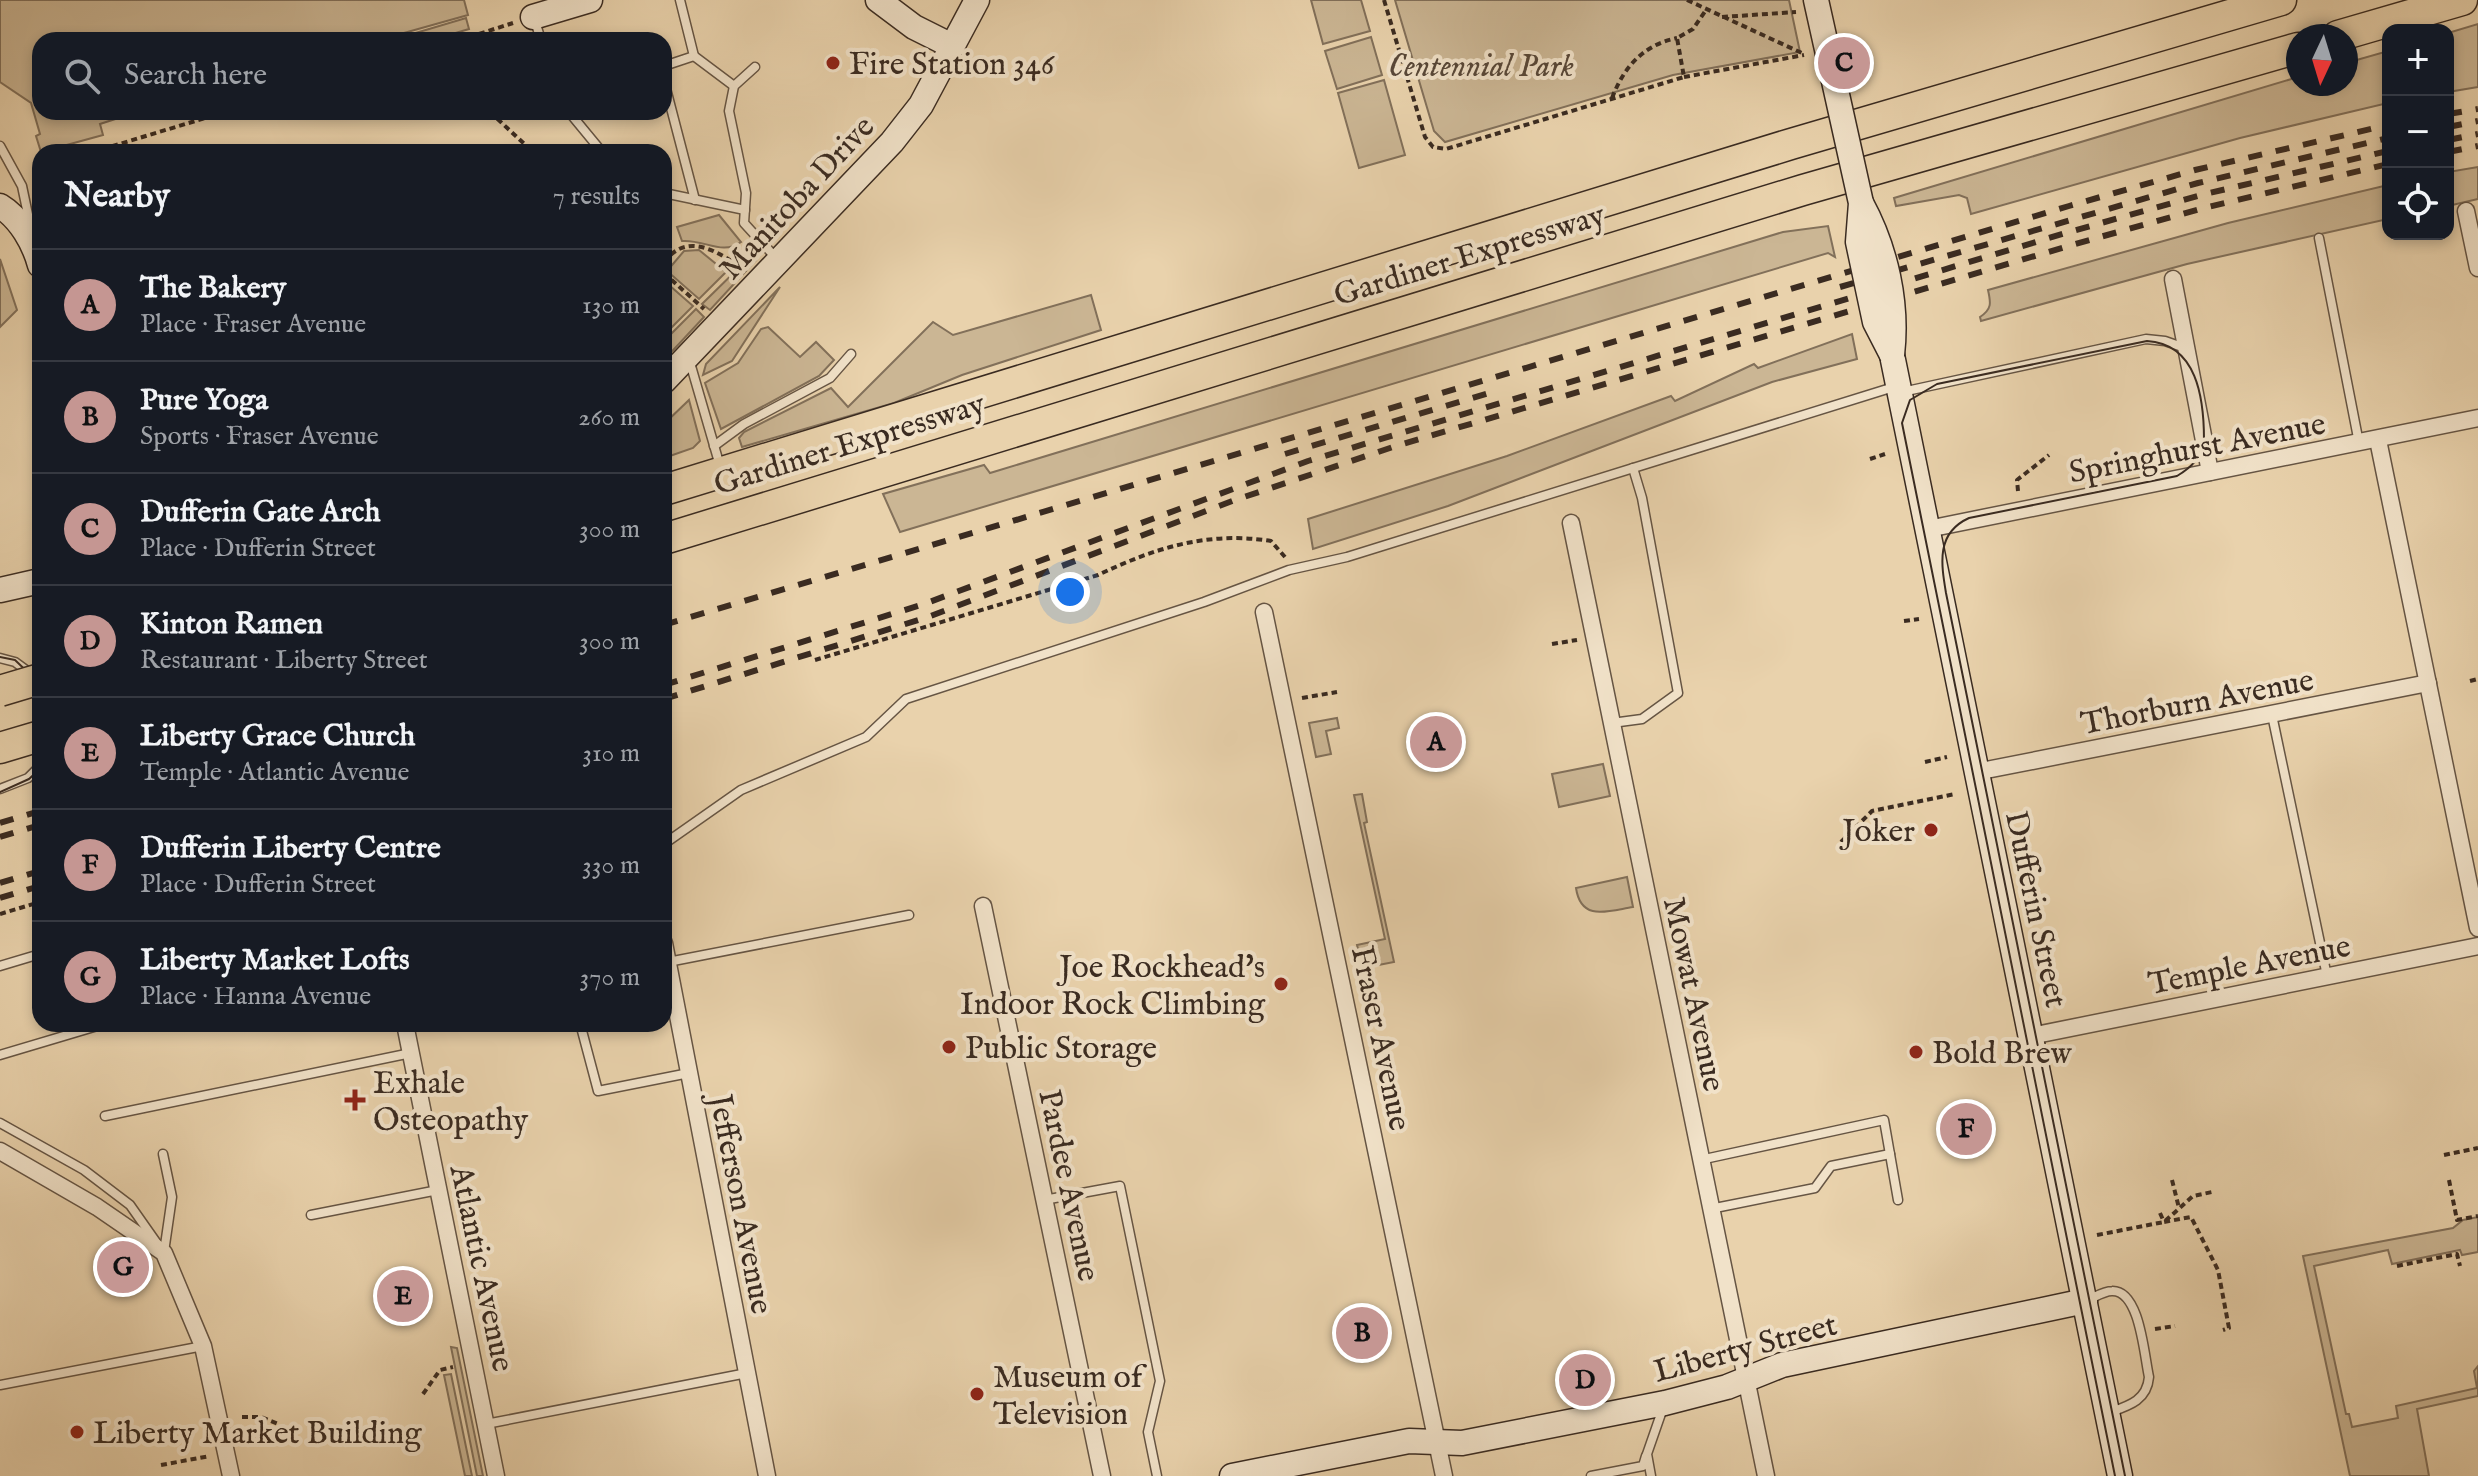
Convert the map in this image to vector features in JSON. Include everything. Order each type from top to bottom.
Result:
[{"type":"highway","name":"Gardiner Expressway","points":[[672,488],[1806,139],[2281,0]]},
{"type":"highway","points":[[2358,30],[2462,0]]},
{"type":"highway","name":"Gardiner Expressway","points":[[672,536],[1803,190],[2286,51]]},
{"type":"highway","points":[[0,691],[32,681]]},
{"type":"highway","points":[[0,748],[32,738]]},
{"type":"street","points":[[537,28],[590,0]]},
{"type":"street","points":[[878,0],[914,27],[952,46]]},
{"type":"street","name":"Manitoba Drive","points":[[672,373],[781,263],[892,142],[921,105],[977,0]]},
{"type":"street","name":"Dufferin Street","points":[[1806,6],[1828,54],[1861,203],[1861,255],[1876,329],[1892,355],[2120,1476]]},
{"type":"street","points":[[0,206],[11,212],[32,247]]},
{"type":"street","points":[[2466,211],[2478,268]]},
{"type":"street","points":[[2173,279],[2210,472]]},
{"type":"street","name":"Springhurst Avenue","points":[[1928,529],[2478,418]]},
{"type":"street","points":[[2378,440],[2478,928]]},
{"type":"street","name":"Mowat Avenue","points":[[1571,523],[1766,1476]]},
{"type":"street","points":[[0,590],[32,583]]},
{"type":"street","name":"Fraser Avenue","points":[[1264,612],[1444,1476]]},
{"type":"street","name":"Thorburn Avenue","points":[[1976,772],[2428,683]]},
{"type":"street","name":"Pardee Avenue","points":[[983,906],[1102,1476]]},
{"type":"street","name":"Temple Avenue","points":[[2031,1036],[2478,946]]},
{"type":"street","name":"Jefferson Avenue","points":[[672,1015],[689,1073],[767,1476]]},
{"type":"street","name":"Atlantic Avenue","points":[[407,1032],[496,1476]]},
{"type":"street","points":[[0,1151],[97,1207],[164,1253],[203,1346],[231,1476]]},
{"type":"street","name":"Liberty Street","points":[[1232,1476],[1409,1441],[1462,1443],[1665,1403],[1746,1380],[1782,1365],[2085,1301]]},
{"type":"lane","points":[[680,0],[694,56],[734,86]]},
{"type":"lane","points":[[672,63],[694,56]]},
{"type":"lane","points":[[755,67],[734,86],[729,121],[746,193],[744,223],[781,263]]},
{"type":"lane","points":[[672,112],[695,200]]},
{"type":"lane","points":[[576,120],[595,144]]},
{"type":"lane","points":[[0,146],[22,186],[32,230]]},
{"type":"lane","points":[[672,195],[745,210]]},
{"type":"lane","points":[[2319,238],[2360,443]]},
{"type":"lane","points":[[672,838],[741,790],[866,737],[906,699],[1204,602],[1289,570],[1347,557],[1899,390],[2146,339],[2165,341],[2186,349]]},
{"type":"lane","points":[[714,446],[744,424],[830,378],[851,354]]},
{"type":"lane","points":[[689,357],[720,466]]},
{"type":"lane","points":[[1611,723],[1642,719],[1678,693],[1642,498],[1633,468]]},
{"type":"lane","points":[[0,658],[24,669],[32,678]]},
{"type":"lane","points":[[2272,715],[2327,978]]},
{"type":"lane","points":[[0,789],[32,774]]},
{"type":"lane","points":[[672,961],[909,915]]},
{"type":"lane","points":[[0,966],[32,956]]},
{"type":"lane","points":[[0,1055],[77,1032]]},
{"type":"lane","points":[[582,1032],[598,1091],[689,1073]]},
{"type":"lane","points":[[105,1116],[411,1053]]},
{"type":"lane","points":[[1700,1160],[1884,1120],[1898,1200]]},
{"type":"lane","points":[[0,1123],[84,1170],[130,1205],[164,1253]]},
{"type":"lane","points":[[163,1154],[172,1197],[164,1253]]},
{"type":"lane","points":[[1709,1209],[1815,1188],[1831,1166],[1890,1154]]},
{"type":"lane","points":[[1044,1200],[1120,1186],[1160,1381],[1148,1432],[1157,1476]]},
{"type":"lane","points":[[311,1215],[438,1190]]},
{"type":"lane","points":[[2085,1301],[2109,1291],[2125,1295],[2134,1304],[2148,1388],[2131,1405],[2108,1414]]},
{"type":"lane","points":[[0,1385],[203,1346]]},
{"type":"lane","points":[[486,1424],[747,1373]]},
{"type":"lane","points":[[1591,1476],[1643,1466],[1665,1403]]},
{"type":"lane","points":[[1647,1454],[1651,1476]]},
{"type":"path","points":[[1384,0],[1425,137],[1433,147],[1446,149],[1684,77],[1806,55],[1687,0]]},
{"type":"path","points":[[1722,17],[1806,6]]},
{"type":"path","points":[[1612,99],[1620,78],[1635,60],[1650,46],[1677,38],[1693,29],[1706,10]]},
{"type":"path","points":[[511,32],[537,28]]},
{"type":"path","points":[[1677,38],[1684,77]]},
{"type":"path","points":[[119,144],[199,120]]},
{"type":"path","points":[[499,120],[524,144]]},
{"type":"path","points":[[672,254],[681,246],[694,244],[738,265]]},
{"type":"path","points":[[672,280],[720,325]]},
{"type":"path","points":[[1870,459],[1885,454]]},
{"type":"path","points":[[2018,491],[2017,480],[2049,455]]},
{"type":"path","points":[[815,660],[1098,575],[1125,562],[1209,536],[1271,541],[1285,554],[1289,570]]},
{"type":"path","points":[[1904,621],[1919,619]]},
{"type":"path","points":[[1552,644],[1577,640]]},
{"type":"path","points":[[2470,681],[2478,679]]},
{"type":"path","points":[[1302,698],[1337,692]]},
{"type":"path","points":[[1925,762],[1947,757]]},
{"type":"path","points":[[1841,842],[1872,811],[1955,794]]},
{"type":"path","points":[[0,914],[32,904]]},
{"type":"path","points":[[2444,1155],[2478,1148]]},
{"type":"path","points":[[2172,1180],[2179,1208]]},
{"type":"path","points":[[2449,1180],[2457,1220],[2478,1216]]},
{"type":"path","points":[[2164,1222],[2193,1196],[2212,1192]]},
{"type":"path","points":[[2160,1213],[2164,1222]]},
{"type":"path","points":[[2097,1235],[2191,1217],[2218,1270],[2229,1328],[2223,1330]]},
{"type":"path","points":[[2397,1266],[2457,1254],[2460,1266]]},
{"type":"path","points":[[2153,1330],[2175,1326]]},
{"type":"path","points":[[423,1394],[440,1370],[453,1367]]},
{"type":"path","points":[[242,1417],[261,1417],[278,1424]]},
{"type":"path","points":[[161,1465],[210,1456]]},
{"type":"green space","points":[[0,0],[464,0],[468,15],[407,32],[32,32],[32,106],[0,82]]},
{"type":"green space","points":[[1311,0],[1361,0],[1370,31],[1323,44]]},
{"type":"green space","name":"Centennial Park","points":[[1395,0],[1789,0],[1800,52],[1673,75],[1445,142],[1434,131]]},
{"type":"green space","points":[[466,18],[469,29],[459,32],[419,32]]},
{"type":"green space","points":[[2478,24],[2478,87],[2454,91],[2454,31]]},
{"type":"green space","points":[[1371,37],[1382,75],[1337,89],[1325,51]]},
{"type":"green space","points":[[2382,53],[2382,104],[2240,138],[1971,214],[1967,198],[1959,195],[1896,206],[1894,198],[2286,81],[2286,96],[2358,96],[2358,60]]},
{"type":"green space","points":[[1384,80],[1405,155],[1359,168],[1338,93]]},
{"type":"green space","points":[[36,120],[112,120],[100,124],[103,135],[70,144],[38,144],[36,136],[40,134]]},
{"type":"green space","points":[[2478,167],[2478,199],[2454,205],[2454,171]]},
{"type":"green space","points":[[2382,186],[2382,220],[2187,264],[1981,321],[1980,317],[1990,305],[1988,290],[2228,223]]},
{"type":"green space","points":[[719,215],[741,242],[720,247],[682,241],[677,227]]},
{"type":"green space","points":[[1828,226],[1835,257],[1828,253],[900,532],[883,494],[984,465],[990,473],[1783,232]]},
{"type":"green space","points":[[699,250],[726,272],[699,299],[672,275],[672,265],[684,251]]},
{"type":"green space","points":[[754,253],[757,259],[710,310],[702,304]]},
{"type":"green space","points":[[0,259],[17,310],[0,327]]},
{"type":"green space","points":[[780,287],[732,361],[703,375],[706,364]]},
{"type":"green space","points":[[672,288],[693,306],[672,327]]},
{"type":"green space","points":[[1091,295],[1101,330],[962,375],[894,403],[742,447],[739,438],[744,432],[831,388],[848,407],[933,322],[953,335]]},
{"type":"green space","points":[[696,309],[704,317],[672,351],[672,333]]},
{"type":"green space","points":[[768,327],[800,357],[816,342],[834,360],[819,376],[721,429],[705,383],[738,363],[761,329]]},
{"type":"green space","points":[[1852,334],[1857,359],[1772,382],[1448,506],[1313,549],[1308,519],[1507,456],[1671,396],[1675,401],[1754,364],[1758,368]]},
{"type":"green space","points":[[689,400],[700,441],[693,448],[672,455],[672,416]]},
{"type":"green space","points":[[1337,718],[1339,728],[1326,731],[1331,754],[1316,757],[1309,723]]},
{"type":"green space","points":[[1603,764],[1610,796],[1559,807],[1552,774]]},
{"type":"green space","points":[[1362,794],[1367,822],[1364,823],[1394,962],[1363,968],[1357,945],[1385,939],[1354,795]]},
{"type":"green space","points":[[1627,877],[1633,907],[1597,912],[1584,906],[1579,899],[1576,888]]},
{"type":"green space","points":[[2478,1217],[2478,1252],[2462,1255],[2460,1250],[2392,1264],[2388,1250],[2314,1266],[2346,1414],[2349,1414],[2352,1427],[2398,1418],[2396,1406],[2477,1388],[2474,1371],[2478,1366],[2478,1396],[2417,1409],[2429,1476],[2350,1476],[2303,1256],[2453,1228],[2463,1220]]},
{"type":"green space","points":[[451,1347],[457,1348],[483,1476],[477,1476]]},
{"type":"green space","points":[[451,1374],[472,1476],[465,1476],[444,1375]]},
{"type":"tram line","points":[[2115,1476],[1902,423],[1910,400],[1937,384],[2147,341],[2164,344],[2177,352],[2194,376],[2202,407],[2204,440],[2201,452],[2191,465],[2177,476],[1969,518],[1951,532],[1942,560],[1946,593],[2125,1476]]},
{"type":"tram line","points":[[0,657],[15,660],[32,676]]},
{"type":"tram line","points":[[0,792],[32,776]]},
{"type":"railway","points":[[2454,113],[2478,109]]},
{"type":"railway","points":[[2454,126],[2478,121]]},
{"type":"railway","points":[[672,623],[2069,206],[2195,170],[2382,126]]},
{"type":"railway","points":[[2454,139],[2478,134]]},
{"type":"railway","points":[[1840,287],[2198,183],[2382,139]]},
{"type":"railway","points":[[2454,151],[2478,146]]},
{"type":"railway","points":[[672,683],[924,604],[1308,461],[2069,232],[2201,195],[2382,152]]},
{"type":"railway","points":[[672,697],[928,617],[1235,500],[1393,447],[2075,244],[2204,208],[2382,165]]},
{"type":"railway","points":[[1285,454],[1499,390]]},
{"type":"railway","points":[[0,823],[32,813]]},
{"type":"railway","points":[[0,837],[32,827]]},
{"type":"railway","points":[[0,883],[32,873]]},
{"type":"railway","points":[[0,898],[32,888]]},
{"type":"place","name":"Fire Station 346","points":[[833,63]]},
{"type":"place","name":"Dufferin Gate Arch","points":[[1844,63]]},
{"type":"place","name":"The Bakery","points":[[1436,742]]},
{"type":"place","name":"Joker","points":[[1931,830]]},
{"type":"place","name":"Joe Rockhead's Indoor Rock Climbing","points":[[1281,984]]},
{"type":"place","name":"Public Storage","points":[[949,1047]]},
{"type":"place","name":"Bold Brew","points":[[1916,1052]]},
{"type":"place","name":"Exhale Osteopathy","points":[[355,1100]]},
{"type":"place","name":"Dufferin Liberty Centre","points":[[1966,1129]]},
{"type":"place","name":"Liberty Market Lofts","points":[[123,1267]]},
{"type":"place","name":"Liberty Grace Church","points":[[403,1296]]},
{"type":"place","name":"Pure Yoga","points":[[1362,1333]]},
{"type":"place","name":"Kinton Ramen","points":[[1585,1380]]},
{"type":"place","name":"Museum of Television","points":[[977,1394]]},
{"type":"place","name":"Liberty Market Building","points":[[77,1432]]}]
